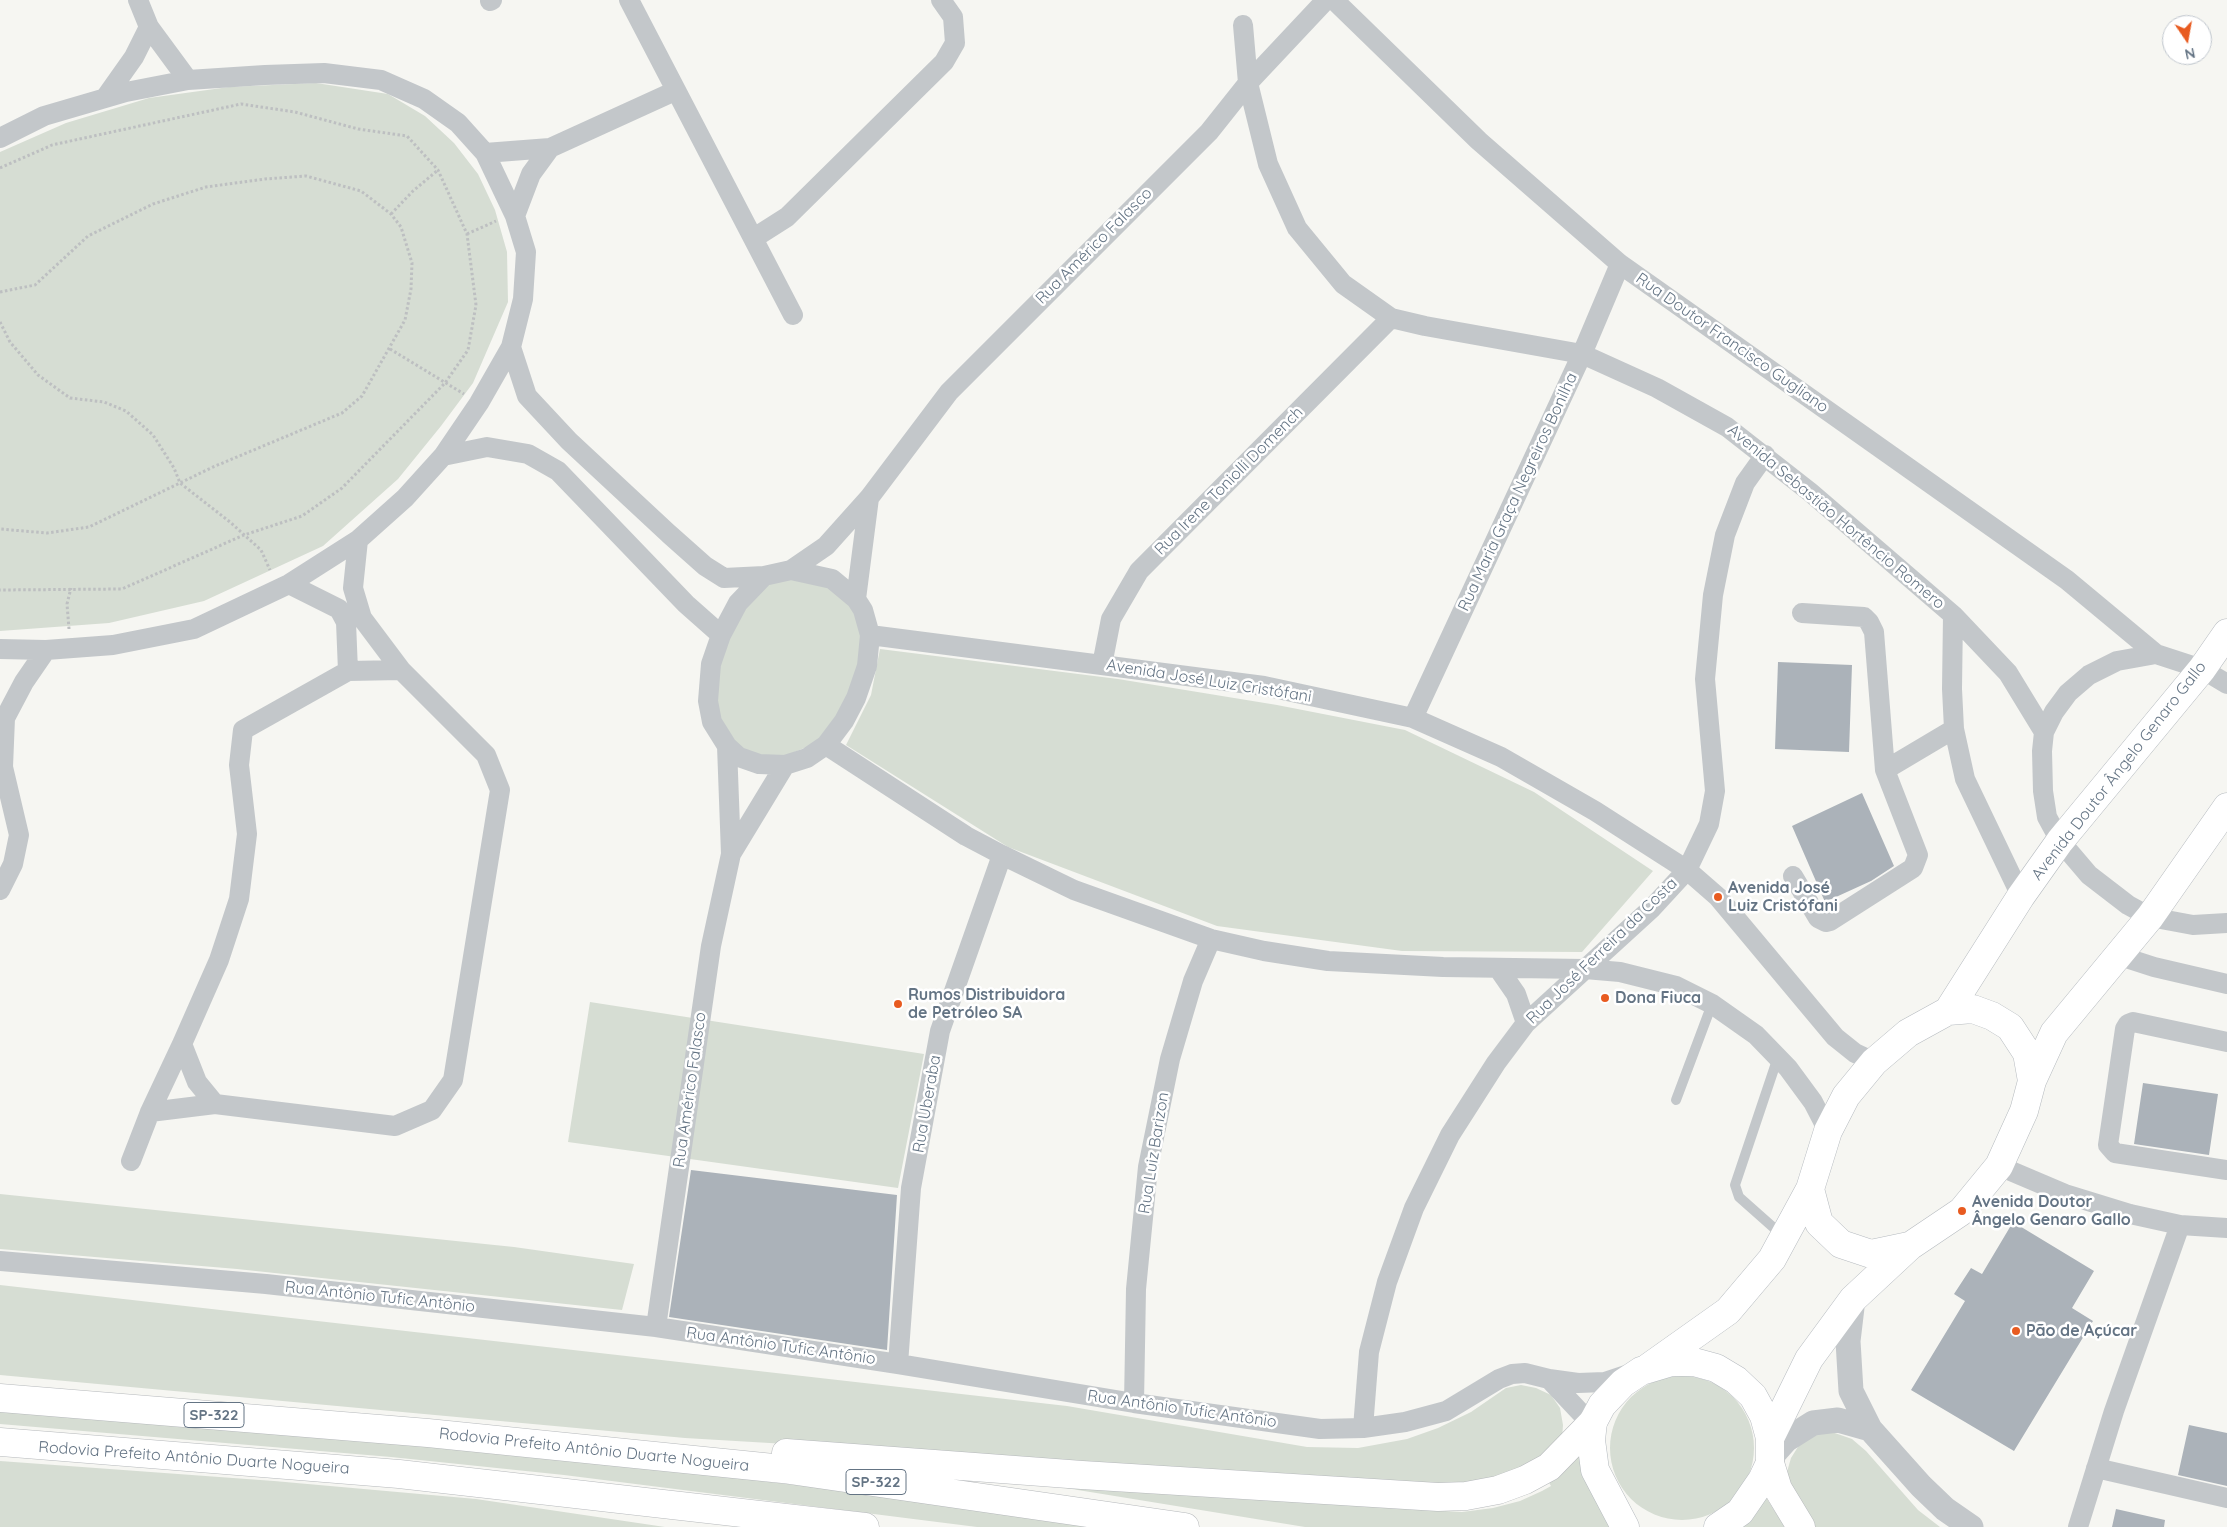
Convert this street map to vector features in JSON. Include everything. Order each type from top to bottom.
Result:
[{"type":"main road","name":"Avenida Doutor Ângelo Genaro Gallo","points":[[1625,1527],[1595,1470],[1591,1440],[1593,1422],[1610,1395],[1623,1383],[1728,1311],[1772,1259],[1810,1189],[1828,1131],[1846,1096],[1874,1062],[1908,1032],[1948,1011],[2021,896],[2060,841],[2202,669],[2227,633]]},
{"type":"main road","points":[[1718,1527],[1740,1512],[1762,1480],[1770,1453],[1809,1359],[1853,1299],[1910,1246],[1962,1210],[1999,1166],[2024,1111],[2032,1081],[2054,1033],[2120,956],[2150,917],[2227,808]]},
{"type":"main road","points":[[1948,1011],[1973,1009],[1992,1016],[2010,1027],[2027,1053],[2032,1081]]},
{"type":"main road","points":[[1810,1189],[1819,1223],[1841,1244],[1871,1254],[1910,1246]]},
{"type":"main road","name":"Avenida Doutor Ângelo Genaro Gallo","points":[[1645,1369],[1671,1362],[1694,1362],[1716,1368],[1736,1380],[1756,1402],[1764,1416],[1778,1489],[1801,1527]]},
{"type":"main road","name":"Rodovia Prefeito Antônio Duarte Nogueira","points":[[0,1398],[428,1432],[783,1470],[1186,1527]]},
{"type":"main road","points":[[566,1447],[792,1453],[1082,1475],[1438,1497],[1466,1496],[1498,1490],[1525,1480],[1549,1467],[1593,1422]]},
{"type":"main road","name":"Rodovia Prefeito Antônio Duarte Nogueira","points":[[0,1442],[254,1461],[555,1490],[865,1527]]},
{"type":"main road","points":[[555,1490],[717,1527]]},
{"type":"street","points":[[138,0],[148,27],[188,80]]},
{"type":"street","points":[[629,0],[793,315]]},
{"type":"street","points":[[754,238],[787,218],[944,62],[955,43],[954,17],[941,0]]},
{"type":"street","name":"Rua Américo Falasco","points":[[791,570],[826,546],[869,498],[949,392],[1208,132],[1248,83],[1326,0]]},
{"type":"street","name":"Rua Doutor Francisco Gugliano","points":[[1334,0],[1479,141],[1620,264],[2067,580],[2156,654]]},
{"type":"street","name":"Avenida Sebastião Hortêncio Romero","points":[[1243,24],[1248,83],[1268,164],[1297,228],[1343,284],[1391,318],[1425,326],[1582,354],[1672,396],[1728,427],[1765,455],[1953,614],[2008,673],[2044,732]]},
{"type":"street","points":[[105,98],[134,57],[148,27]]},
{"type":"street","points":[[0,648],[46,650],[113,645],[194,629],[289,584],[358,540],[405,498],[443,456],[480,403],[510,347],[523,299],[526,252],[515,216],[485,153],[458,123],[424,99],[381,80],[324,74],[265,74],[188,80],[105,98],[44,116],[2,136]]},
{"type":"street","points":[[485,153],[550,148],[675,91]]},
{"type":"street","points":[[515,216],[531,174],[550,148]]},
{"type":"street","name":"Rua Maria Graça Negreiros Bonilha","points":[[1413,718],[1582,354],[1620,264]]},
{"type":"street","name":"Rua Irene Toniolli Domench","points":[[1102,664],[1111,619],[1139,571],[1391,318]]},
{"type":"street","points":[[510,347],[527,396],[591,462],[705,566],[724,578],[764,576],[791,570],[832,579],[856,599],[864,610],[870,635],[867,666],[856,698],[844,721],[826,745],[807,758],[785,765],[759,764],[739,757],[726,746],[712,722],[708,701],[711,664],[720,636],[738,603],[764,576]]},
{"type":"street","points":[[443,456],[488,447],[528,454],[558,471],[686,604],[720,636]]},
{"type":"street","name":"Rua José Ferreira da Costa","points":[[1363,1428],[1369,1352],[1387,1282],[1414,1208],[1450,1136],[1496,1063],[1526,1023],[1652,908],[1686,870],[1709,824],[1715,791],[1705,679],[1713,595],[1725,535],[1745,483],[1765,455]]},
{"type":"street","points":[[570,483],[591,462]]},
{"type":"street","name":"Rua Américo Falasco","points":[[856,599],[869,498]]},
{"type":"street","points":[[348,671],[354,620],[354,588],[358,540]]},
{"type":"street","points":[[150,1112],[215,1104],[395,1126],[432,1110],[453,1080],[500,790],[486,755],[400,670],[354,620],[339,609],[289,584]]},
{"type":"street","points":[[1793,876],[1818,918],[1826,922],[1913,868],[1918,855],[1885,770],[1874,632],[1864,617],[1802,613]]},
{"type":"street","points":[[1953,614],[1952,689],[1954,729],[1965,779],[2021,896]]},
{"type":"street","name":"Avenida José Luiz Cristófani","points":[[870,635],[1264,686],[1413,718],[1501,757],[1595,811],[1686,870],[1718,896],[1835,1037],[1855,1053],[1874,1062]]},
{"type":"street","points":[[0,890],[13,864],[19,836],[3,782],[2,712],[46,650]]},
{"type":"street","points":[[2227,684],[2202,669],[2156,654],[2117,661],[2089,675],[2068,693],[2054,712],[2044,732],[2042,752],[2043,791],[2047,817],[2060,841],[2089,875],[2128,906],[2150,917],[2193,925],[2227,923]]},
{"type":"street","points":[[131,1161],[150,1112],[219,960],[239,899],[247,834],[239,766],[243,730],[348,671],[400,670]]},
{"type":"street","points":[[1885,770],[1954,729]]},
{"type":"street","points":[[826,745],[864,772],[966,836],[1002,855],[1074,890],[1211,939],[1264,951],[1328,961],[1443,968],[1585,969],[1620,972],[1676,986],[1712,1004],[1756,1035],[1788,1068],[1813,1102],[1828,1131]]},
{"type":"street","name":"Rua Américo Falasco","points":[[656,1327],[710,946],[730,854],[726,746]]},
{"type":"street","name":"Rua Américo Falasco","points":[[730,854],[785,765]]},
{"type":"street","name":"Rua Uberaba","points":[[898,1364],[911,1188],[940,1031],[1002,855]]},
{"type":"street","name":"Rua Luiz Barizon","points":[[1134,1403],[1136,1289],[1148,1167],[1170,1059],[1194,981],[1211,939]]},
{"type":"street","points":[[2120,956],[2154,967],[2227,984]]},
{"type":"street","points":[[1498,968],[1516,994],[1526,1023]]},
{"type":"street","points":[[2227,1042],[2133,1022],[2128,1024],[2125,1029],[2108,1145],[2115,1153],[2227,1170]]},
{"type":"street","points":[[182,1044],[197,1082],[215,1104]]},
{"type":"street","points":[[1999,1166],[2064,1194],[2130,1214],[2180,1225],[2227,1228]]},
{"type":"street","points":[[2078,1527],[2096,1468],[2180,1225]]},
{"type":"street","name":"Rua Antônio Tufic Antônio","points":[[0,1261],[266,1284],[656,1327],[1134,1403],[1320,1429],[1363,1428],[1405,1422],[1446,1411],[1499,1379],[1512,1374],[1525,1373],[1578,1383],[1605,1382],[1645,1369]]},
{"type":"street","points":[[1853,1299],[1848,1342],[1851,1391],[1870,1429],[1921,1486],[1945,1509],[1971,1527]]},
{"type":"street","points":[[1549,1379],[1580,1412],[1593,1422]]},
{"type":"street","points":[[1770,1453],[1786,1440],[1813,1423],[1838,1420],[1870,1429]]},
{"type":"street","points":[[2096,1468],[2227,1498]]},
{"type":"lane","points":[[1676,1100],[1712,1004]]},
{"type":"lane","points":[[1778,1057],[1735,1185],[1739,1197],[1784,1237]]},
{"type":"path","points":[[0,168],[52,146],[241,104],[294,112],[358,129],[407,136],[438,170],[467,234],[476,305],[468,350],[445,383],[342,488],[302,516],[244,535],[122,589],[0,590]]},
{"type":"path","points":[[391,214],[413,190],[438,170]]},
{"type":"path","points":[[0,292],[35,284],[88,236],[153,204],[206,188],[265,179],[306,176],[361,191],[391,214],[401,227],[412,263],[411,289],[405,320],[362,396],[342,414],[213,467],[89,527],[47,533],[0,529]]},
{"type":"path","points":[[467,234],[490,222],[515,216]]},
{"type":"path","points":[[0,322],[10,342],[38,375],[70,398],[104,402],[126,411],[153,435],[174,468],[180,483],[261,550],[270,570],[262,597]]},
{"type":"path","points":[[390,349],[480,403]]},
{"type":"path","points":[[70,648],[68,604],[71,588]]},
{"type":"shaded area","points":[[316,83],[388,94],[425,116],[454,143],[478,174],[495,210],[507,252],[508,302],[473,383],[398,479],[323,546],[204,601],[109,623],[0,631],[0,152],[66,123],[149,98],[229,87]]},
{"type":"shaded area","points":[[790,576],[829,583],[854,604],[864,635],[851,696],[824,740],[780,758],[744,753],[716,720],[719,668],[727,633],[766,581]]},
{"type":"shaded area","points":[[880,649],[1118,679],[1277,705],[1405,730],[1534,792],[1653,871],[1582,952],[1402,951],[1217,926],[1008,847],[846,745],[871,695]]},
{"type":"shaded area","points":[[590,1002],[924,1054],[898,1188],[568,1142]]},
{"type":"shaded area","points":[[0,1194],[514,1247],[634,1264],[622,1310],[237,1269],[0,1249]]},
{"type":"shaded area","points":[[0,1285],[1067,1406],[1307,1447],[1358,1448],[1407,1439],[1438,1428],[1471,1412],[1506,1388],[1521,1385],[1536,1388],[1551,1395],[1560,1408],[1563,1425],[1562,1439],[1550,1452],[1503,1478],[1448,1485],[685,1438],[0,1375]]},
{"type":"shaded area","points":[[1682,1376],[1710,1381],[1733,1397],[1749,1420],[1754,1448],[1749,1476],[1733,1499],[1710,1515],[1682,1520],[1654,1515],[1631,1499],[1615,1476],[1610,1448],[1615,1420],[1631,1397],[1654,1381]]},
{"type":"shaded area","points":[[0,1409],[569,1458],[838,1490],[1103,1527],[977,1527],[564,1475],[391,1457],[0,1424]]},
{"type":"shaded area","points":[[1832,1432],[1852,1439],[1866,1451],[1918,1510],[1940,1527],[1815,1527],[1790,1490],[1787,1472],[1791,1458],[1801,1442],[1814,1434]]},
{"type":"shaded area","points":[[1583,1451],[1614,1527],[1305,1527],[992,1476],[1179,1489],[1180,1495],[1462,1512],[1493,1508],[1520,1501],[1542,1491],[1551,1486],[1548,1481]]},
{"type":"shaded area","points":[[0,1461],[274,1481],[476,1499],[665,1527],[0,1527]]},
{"type":"shaded area","points":[[1765,1496],[1785,1527],[1739,1527]]},
{"type":"building","points":[[1778,662],[1852,665],[1849,752],[1775,749]]},
{"type":"building","points":[[1862,793],[1894,866],[1871,881],[1825,902],[1792,826]]},
{"type":"building","points":[[2143,1083],[2218,1094],[2209,1155],[2134,1144]]},
{"type":"building","points":[[691,1170],[897,1195],[887,1350],[669,1317]]},
{"type":"building","points":[[2013,1222],[2094,1271],[2072,1308],[2093,1321],[2014,1451],[1911,1390],[1965,1301],[1954,1294],[1971,1268],[1982,1274]]},
{"type":"building","points":[[2189,1425],[2227,1433],[2227,1486],[2178,1475]]},
{"type":"building","points":[[2116,1509],[2165,1520],[2164,1527],[2112,1527]]},
{"type":"place","name":"Avenida José Luiz Cristófani","points":[[1718,897]]},
{"type":"place","name":"Dona Fiuca","points":[[1605,998]]},
{"type":"place","name":"Rumos Distribuidora de Petróleo SA","points":[[898,1004]]},
{"type":"place","name":"Avenida Doutor Ângelo Genaro Gallo","points":[[1962,1211]]},
{"type":"place","name":"Pão de Açúcar","points":[[2016,1331]]}]
